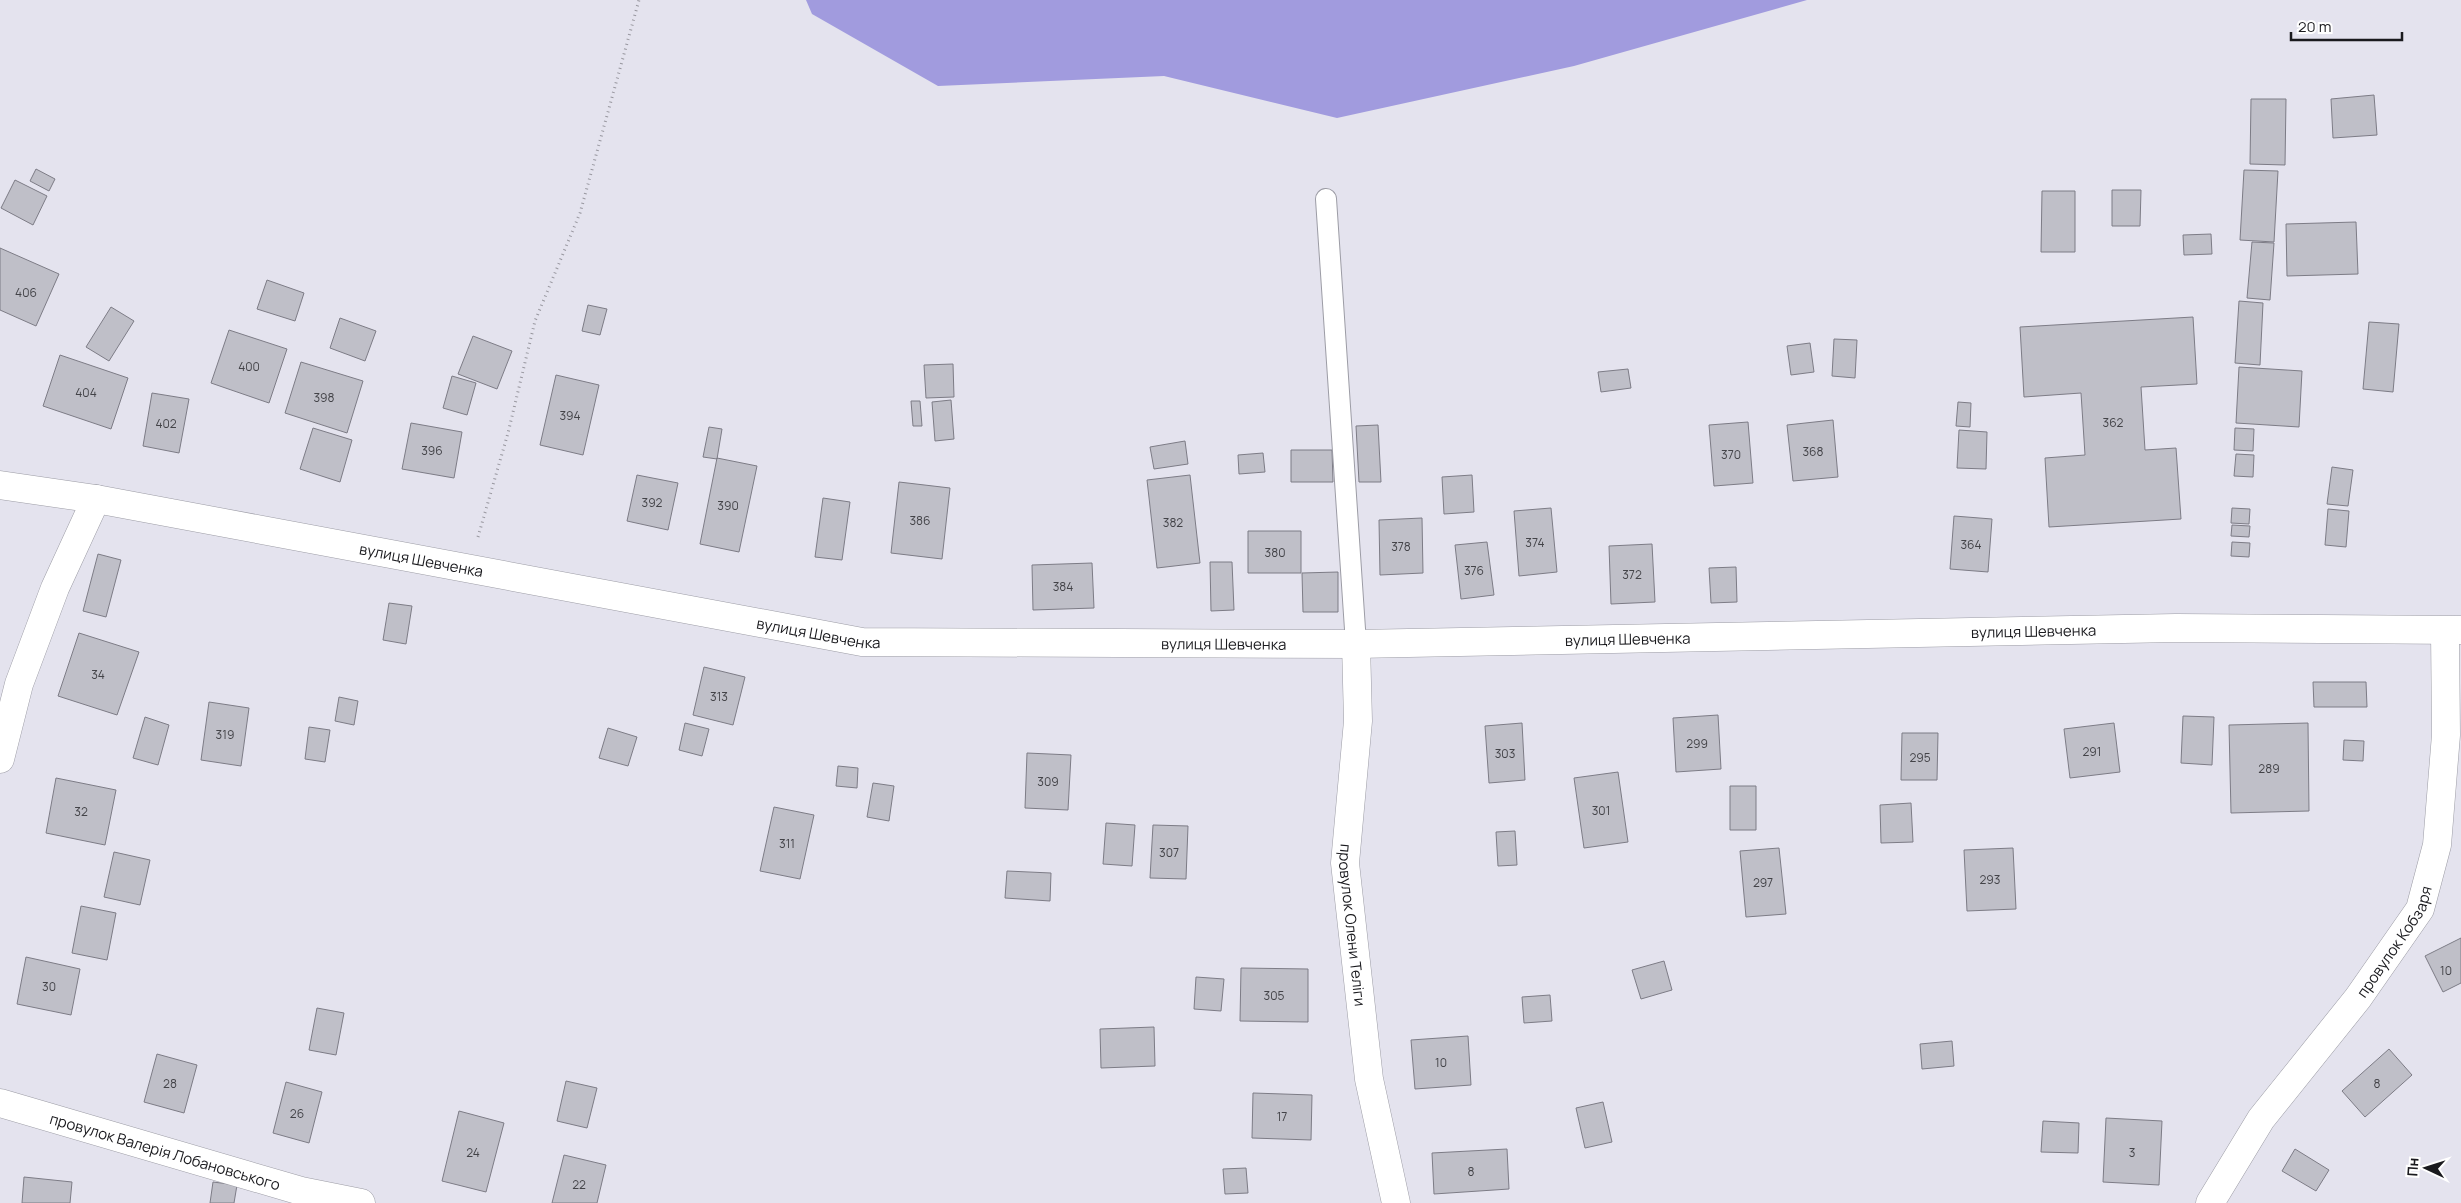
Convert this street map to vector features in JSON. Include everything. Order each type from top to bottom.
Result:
[{"type":"street","name":"вулиця Шевченка","points":[[0,485],[96,499],[862,642],[1356,644],[2176,628],[2453,630]]},
{"type":"street","points":[[0,759],[19,684],[55,588],[96,499]]},
{"type":"street","name":"провулок Кобзаря","points":[[2210,1203],[2261,1119],[2358,998],[2420,909],[2437,845],[2453,630]]},
{"type":"street","name":"провулок Олени Теліги","points":[[1356,644],[1358,721],[1345,863],[1369,1079],[1396,1203]]},
{"type":"street","name":"провулок Валерія Лобановського","points":[[0,1104],[300,1191],[361,1203]]},
{"type":"lane","points":[[1326,199],[1356,644]]},
{"type":"path","points":[[478,570],[478,540],[508,433],[535,321],[580,213],[639,0]]},
{"type":"shaded area","points":[[806,0],[1807,0],[1574,66],[1337,118],[1164,76],[938,86],[812,14]]},
{"type":"building","points":[[2374,95],[2377,135],[2333,138],[2331,99]]},
{"type":"building","points":[[2251,99],[2286,99],[2285,165],[2250,164]]},
{"type":"building","points":[[36,169],[55,179],[49,191],[30,181]]},
{"type":"building","points":[[2244,170],[2278,171],[2274,242],[2240,240]]},
{"type":"building","points":[[15,180],[47,196],[33,225],[1,208]]},
{"type":"building","points":[[2112,190],[2141,190],[2140,226],[2112,226]]},
{"type":"building","points":[[2042,191],[2075,191],[2075,252],[2041,252]]},
{"type":"building","points":[[2356,222],[2358,274],[2287,276],[2286,224]]},
{"type":"building","points":[[2211,234],[2212,254],[2184,255],[2183,235]]},
{"type":"building","points":[[2252,242],[2274,243],[2270,300],[2247,298]]},
{"type":"building","points":[[0,248],[59,274],[36,326],[0,310]]},
{"type":"building","points":[[267,280],[304,293],[295,321],[257,309]]},
{"type":"building","points":[[2239,301],[2263,303],[2260,365],[2235,363]]},
{"type":"building","points":[[588,305],[607,309],[600,335],[582,331]]},
{"type":"building","points":[[111,307],[134,321],[109,361],[86,347]]},
{"type":"building","points":[[2193,317],[2197,384],[2141,387],[2145,450],[2176,448],[2181,519],[2049,527],[2045,458],[2085,455],[2081,393],[2024,397],[2020,327]]},
{"type":"building","points":[[340,318],[376,331],[365,361],[330,348]]},
{"type":"building","points":[[2369,322],[2399,324],[2393,392],[2363,389]]},
{"type":"building","points":[[229,330],[287,349],[269,403],[211,383]]},
{"type":"building","points":[[473,336],[512,351],[497,389],[458,374]]},
{"type":"building","points":[[1834,339],[1857,340],[1855,378],[1832,376]]},
{"type":"building","points":[[1810,343],[1814,372],[1791,375],[1787,346]]},
{"type":"building","points":[[60,355],[128,378],[111,429],[43,406]]},
{"type":"building","points":[[301,362],[363,381],[347,433],[285,413]]},
{"type":"building","points":[[953,364],[954,397],[926,398],[924,365]]},
{"type":"building","points":[[2239,367],[2302,371],[2299,427],[2236,423]]},
{"type":"building","points":[[1628,369],[1631,388],[1601,392],[1598,372]]},
{"type":"building","points":[[556,375],[599,385],[583,455],[540,445]]},
{"type":"building","points":[[452,376],[476,383],[467,415],[443,408]]},
{"type":"building","points":[[152,393],[189,399],[179,453],[143,446]]},
{"type":"building","points":[[951,400],[954,439],[935,441],[932,402]]},
{"type":"building","points":[[911,401],[920,401],[922,426],[913,426]]},
{"type":"building","points":[[1958,402],[1971,403],[1970,427],[1956,426]]},
{"type":"building","points":[[1833,420],[1838,477],[1793,481],[1787,425]]},
{"type":"building","points":[[1748,422],[1753,483],[1714,486],[1709,425]]},
{"type":"building","points":[[411,423],[462,432],[454,478],[402,469]]},
{"type":"building","points":[[1378,425],[1381,482],[1359,482],[1356,426]]},
{"type":"building","points":[[709,427],[722,429],[717,459],[703,457]]},
{"type":"building","points":[[313,428],[352,440],[340,482],[300,469]]},
{"type":"building","points":[[2235,428],[2254,429],[2253,451],[2234,450]]},
{"type":"building","points":[[1959,430],[1987,432],[1986,469],[1957,468]]},
{"type":"building","points":[[1185,441],[1188,464],[1154,469],[1150,447]]},
{"type":"building","points":[[1291,450],[1332,450],[1333,482],[1291,482]]},
{"type":"building","points":[[1263,453],[1265,472],[1239,474],[1238,455]]},
{"type":"building","points":[[2236,454],[2254,455],[2253,477],[2234,476]]},
{"type":"building","points":[[717,458],[757,466],[739,552],[700,544]]},
{"type":"building","points":[[2332,467],[2353,470],[2348,506],[2327,504]]},
{"type":"building","points":[[637,475],[678,483],[668,530],[627,521]]},
{"type":"building","points":[[1190,475],[1200,563],[1157,568],[1147,480]]},
{"type":"building","points":[[1472,475],[1474,512],[1444,514],[1442,477]]},
{"type":"building","points":[[899,482],[950,488],[942,559],[891,553]]},
{"type":"building","points":[[823,498],[850,502],[842,560],[815,557]]},
{"type":"building","points":[[1551,508],[1557,572],[1519,576],[1514,511]]},
{"type":"building","points":[[2232,508],[2250,509],[2249,524],[2231,523]]},
{"type":"building","points":[[2328,509],[2349,511],[2346,547],[2325,545]]},
{"type":"building","points":[[1954,516],[1992,519],[1988,572],[1950,569]]},
{"type":"building","points":[[1422,518],[1423,573],[1380,575],[1379,520]]},
{"type":"building","points":[[2232,525],[2250,526],[2249,537],[2231,536]]},
{"type":"building","points":[[1248,531],[1301,531],[1301,573],[1248,573]]},
{"type":"building","points":[[1487,542],[1494,595],[1461,599],[1455,545]]},
{"type":"building","points":[[2232,542],[2250,543],[2249,557],[2231,556]]},
{"type":"building","points":[[1652,544],[1655,602],[1611,604],[1609,546]]},
{"type":"building","points":[[98,554],[121,560],[106,617],[83,611]]},
{"type":"building","points":[[1210,562],[1232,562],[1234,610],[1211,611]]},
{"type":"building","points":[[1092,563],[1094,608],[1033,610],[1032,565]]},
{"type":"building","points":[[1736,567],[1737,602],[1711,603],[1709,568]]},
{"type":"building","points":[[1338,572],[1338,612],[1303,612],[1302,573]]},
{"type":"building","points":[[389,603],[412,606],[406,644],[383,640]]},
{"type":"building","points":[[79,633],[139,652],[117,715],[58,696]]},
{"type":"building","points":[[704,667],[745,677],[733,725],[693,715]]},
{"type":"building","points":[[2313,682],[2366,682],[2367,707],[2314,707]]},
{"type":"building","points":[[339,697],[358,701],[354,725],[335,721]]},
{"type":"building","points":[[209,702],[249,708],[241,766],[201,760]]},
{"type":"building","points":[[1718,715],[1721,769],[1676,772],[1673,718]]},
{"type":"building","points":[[2183,716],[2214,717],[2212,765],[2181,763]]},
{"type":"building","points":[[145,717],[169,725],[158,765],[133,758]]},
{"type":"building","points":[[685,723],[709,729],[702,756],[679,750]]},
{"type":"building","points":[[1522,723],[1525,780],[1489,783],[1485,726]]},
{"type":"building","points":[[2114,723],[2120,772],[2070,778],[2064,729]]},
{"type":"building","points":[[2308,723],[2309,811],[2231,813],[2229,725]]},
{"type":"building","points":[[309,727],[330,730],[325,762],[305,759]]},
{"type":"building","points":[[608,728],[637,737],[628,766],[599,758]]},
{"type":"building","points":[[1902,733],[1938,733],[1937,780],[1901,780]]},
{"type":"building","points":[[2344,740],[2364,741],[2363,761],[2343,760]]},
{"type":"building","points":[[1027,753],[1071,755],[1068,810],[1025,808]]},
{"type":"building","points":[[838,766],[858,768],[857,788],[836,786]]},
{"type":"building","points":[[1618,772],[1628,842],[1584,848],[1574,778]]},
{"type":"building","points":[[56,778],[116,790],[105,845],[46,833]]},
{"type":"building","points":[[873,783],[894,786],[889,821],[867,817]]},
{"type":"building","points":[[1730,786],[1756,786],[1756,830],[1730,830]]},
{"type":"building","points":[[1911,803],[1913,842],[1881,843],[1880,805]]},
{"type":"building","points":[[774,807],[814,815],[800,879],[760,871]]},
{"type":"building","points":[[1106,823],[1135,825],[1132,866],[1103,864]]},
{"type":"building","points":[[1153,825],[1188,826],[1186,879],[1150,878]]},
{"type":"building","points":[[1515,831],[1517,865],[1498,866],[1496,832]]},
{"type":"building","points":[[1779,848],[1786,914],[1746,917],[1740,851]]},
{"type":"building","points":[[2013,848],[2016,909],[1967,911],[1964,850]]},
{"type":"building","points":[[114,852],[150,860],[140,905],[104,897]]},
{"type":"building","points":[[1007,871],[1051,873],[1050,901],[1005,898]]},
{"type":"building","points":[[81,906],[116,913],[107,960],[72,953]]},
{"type":"building","points":[[2461,938],[2461,983],[2443,992],[2425,956]]},
{"type":"building","points":[[26,957],[80,969],[71,1015],[17,1004]]},
{"type":"building","points":[[1664,961],[1672,990],[1641,999],[1632,970]]},
{"type":"building","points":[[1241,968],[1308,969],[1308,1022],[1240,1021]]},
{"type":"building","points":[[1196,977],[1224,979],[1221,1011],[1194,1009]]},
{"type":"building","points":[[1550,995],[1552,1021],[1524,1023],[1522,997]]},
{"type":"building","points":[[317,1008],[344,1013],[336,1055],[309,1050]]},
{"type":"building","points":[[1154,1027],[1155,1066],[1101,1068],[1100,1029]]},
{"type":"building","points":[[1468,1036],[1471,1085],[1415,1089],[1411,1040]]},
{"type":"building","points":[[1952,1041],[1954,1066],[1922,1069],[1920,1044]]},
{"type":"building","points":[[2389,1049],[2412,1075],[2365,1117],[2342,1091]]},
{"type":"building","points":[[157,1054],[197,1065],[184,1113],[144,1102]]},
{"type":"building","points":[[566,1081],[597,1088],[587,1128],[557,1121]]},
{"type":"building","points":[[286,1082],[322,1092],[309,1143],[273,1133]]},
{"type":"building","points":[[1253,1093],[1312,1095],[1311,1140],[1252,1138]]},
{"type":"building","points":[[1603,1102],[1612,1142],[1585,1148],[1576,1108]]},
{"type":"building","points":[[459,1111],[504,1123],[486,1192],[442,1181]]},
{"type":"building","points":[[2106,1118],[2162,1121],[2159,1185],[2103,1182]]},
{"type":"building","points":[[2043,1121],[2079,1123],[2078,1153],[2041,1152]]},
{"type":"building","points":[[1507,1149],[1509,1189],[1434,1194],[1432,1153]]},
{"type":"building","points":[[2295,1149],[2329,1170],[2316,1191],[2282,1171]]},
{"type":"building","points":[[564,1155],[606,1165],[597,1203],[552,1203]]},
{"type":"building","points":[[1246,1168],[1248,1193],[1225,1194],[1223,1169]]},
{"type":"building","points":[[24,1177],[72,1182],[70,1203],[22,1203]]},
{"type":"building","points":[[213,1182],[237,1185],[234,1203],[210,1203]]}]
